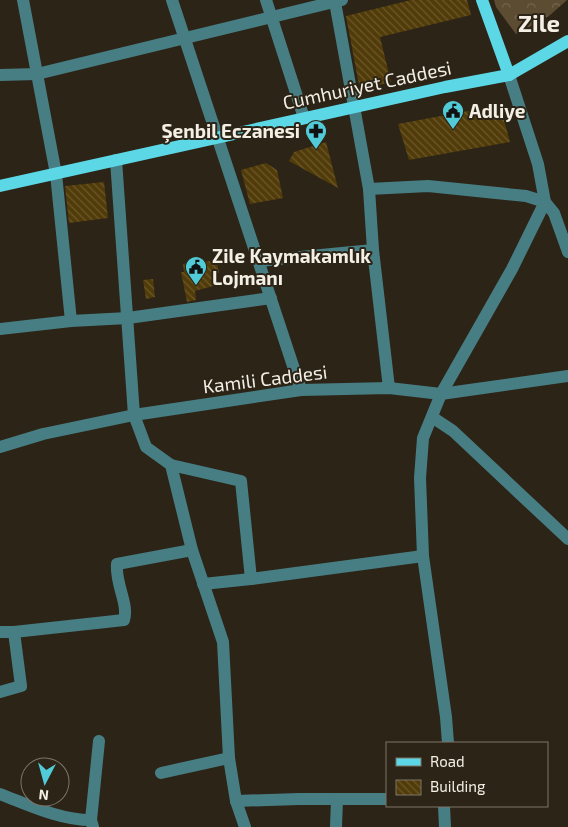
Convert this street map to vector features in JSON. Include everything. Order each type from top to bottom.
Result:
[{"type":"main road","points":[[482,0],[509,75]]},
{"type":"main road","name":"Cumhuriyet Caddesi","points":[[0,186],[445,87],[509,75],[568,41]]},
{"type":"street","points":[[23,0],[56,174],[71,321]]},
{"type":"street","points":[[172,0],[301,390]]},
{"type":"street","points":[[266,0],[304,118]]},
{"type":"street","points":[[0,75],[37,74],[338,1],[354,107],[369,188],[373,250],[389,388]]},
{"type":"street","points":[[509,75],[538,164],[545,202],[554,213],[568,252]]},
{"type":"street","points":[[116,160],[134,416],[146,447],[172,465],[241,481],[251,579]]},
{"type":"street","points":[[369,188],[428,186],[526,196],[545,202]]},
{"type":"street","points":[[448,742],[423,556],[420,478],[423,438],[441,394],[512,269],[545,202]]},
{"type":"street","points":[[258,261],[373,250]]},
{"type":"street","points":[[0,329],[71,321],[128,318],[271,298]]},
{"type":"street","name":"Kamili Caddesi","points":[[0,447],[42,434],[134,416],[301,390],[389,388],[441,394],[568,376]]},
{"type":"street","points":[[432,417],[453,431],[568,538]]},
{"type":"street","points":[[172,465],[192,550],[223,642],[230,758],[236,801],[246,827]]},
{"type":"street","points":[[0,632],[124,620],[126,612],[116,575],[117,564],[192,550]]},
{"type":"street","points":[[203,584],[423,556]]},
{"type":"street","points":[[0,692],[21,686],[14,632]]},
{"type":"street","points":[[0,794],[42,810],[92,823],[99,741]]},
{"type":"street","points":[[161,773],[230,758]]},
{"type":"street","points":[[336,827],[337,799]]},
{"type":"street","points":[[236,801],[386,799]]},
{"type":"street","points":[[444,807],[445,827]]},
{"type":"green space","points":[[494,0],[567,0],[549,16],[516,34],[496,7]]},
{"type":"building","points":[[411,0],[467,0],[471,15],[380,37],[391,82],[360,90],[346,16]]},
{"type":"building","name":"Adliye","points":[[500,105],[510,142],[409,160],[398,124]]},
{"type":"building","points":[[326,142],[338,188],[289,161],[294,152]]},
{"type":"building","points":[[266,163],[277,170],[283,198],[250,204],[241,170]]},
{"type":"building","points":[[104,182],[108,218],[69,223],[65,186]]},
{"type":"building","name":"Zile Kaymakamlık Lojmanı","points":[[202,260],[203,262],[210,261],[211,264],[217,263],[219,273],[215,274],[217,285],[195,291],[196,300],[187,302],[181,272],[184,272],[183,264]]},
{"type":"building","points":[[153,279],[155,297],[146,299],[143,280]]},
{"type":"place","name":"Adliye","points":[[453,130]]},
{"type":"place","name":"Şenbil Eczanesi","points":[[316,150]]},
{"type":"place","name":"Zile Kaymakamlık Lojmanı","points":[[196,286]]},
{"type":"district","name":"Zile","points":[[539,24]]}]
